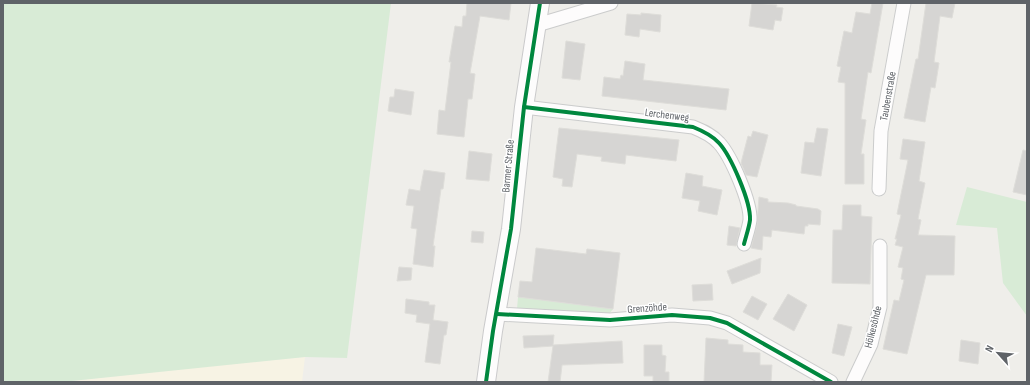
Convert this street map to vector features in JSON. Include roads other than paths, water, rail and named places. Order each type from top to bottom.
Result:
[{"type":"main road","name":"Barmer Straße","points":[[486,382],[511,229],[524,106],[540,3]]},
{"type":"street","points":[[537,25],[611,3]]},
{"type":"street","name":"Taubenstraße","points":[[879,189],[881,131],[904,3]]},
{"type":"street","name":"Lerchenweg","points":[[524,106],[693,127],[709,134],[727,153],[749,204],[750,219],[744,244]]},
{"type":"street","name":"Hölkesöhde","points":[[852,382],[871,344],[880,307],[880,246]]},
{"type":"street","name":"Grenzöhde","points":[[495,322],[610,320],[672,316],[710,318],[727,323],[831,382]]}]
